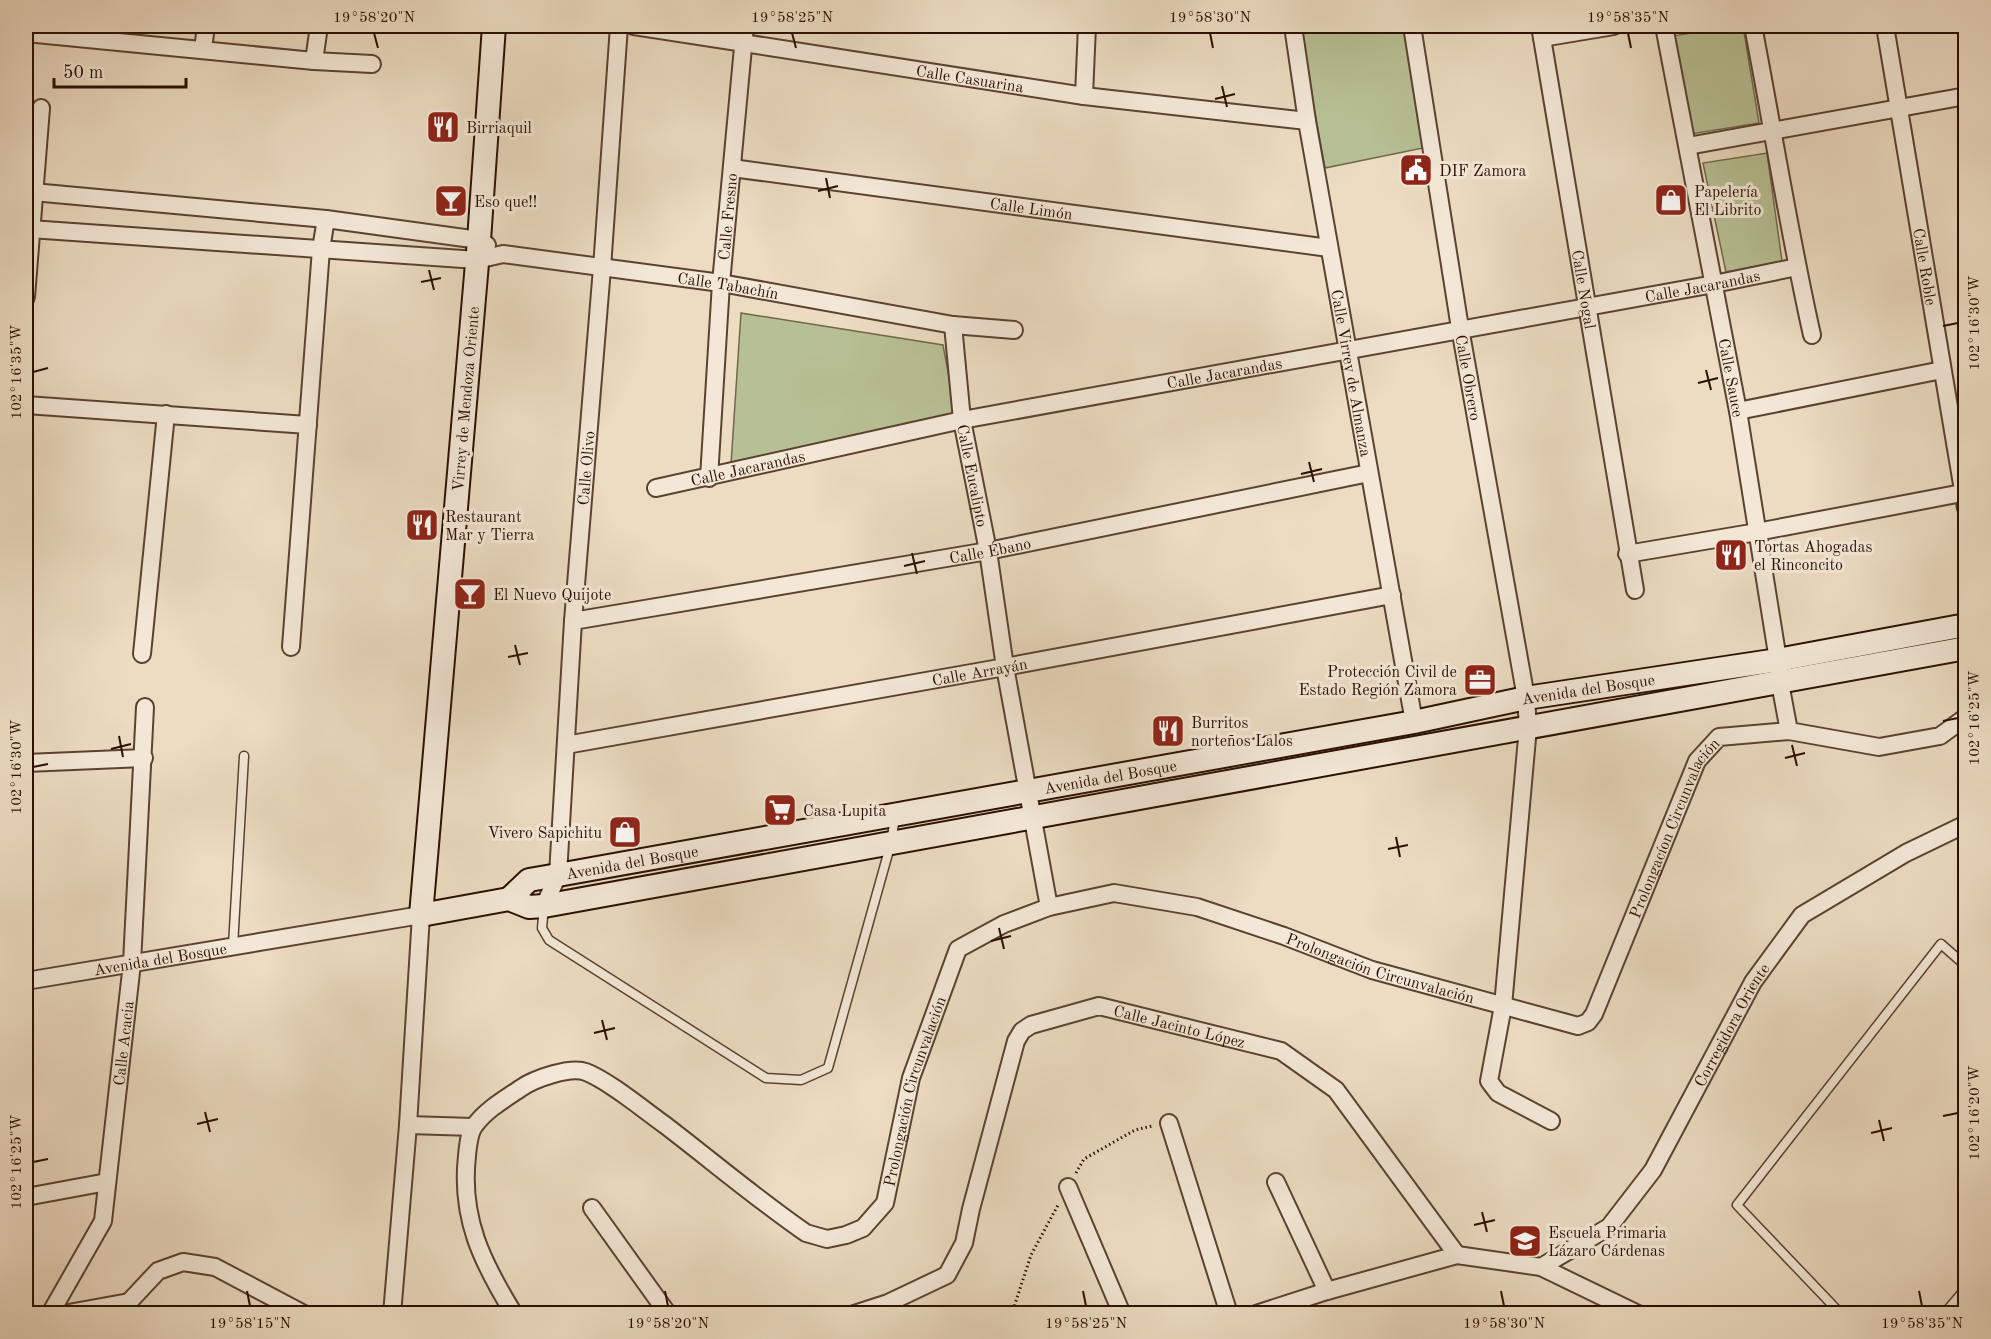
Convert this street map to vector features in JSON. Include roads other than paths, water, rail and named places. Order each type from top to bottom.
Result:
[{"type":"street","points":[[203,49],[206,26]]},
{"type":"street","points":[[314,60],[319,26]]},
{"type":"street","name":"Virrey de Mendoza Oriente","points":[[421,915],[478,250],[494,26]]},
{"type":"street","name":"Calle Olivo","points":[[544,906],[558,874],[573,621],[619,26]]},
{"type":"street","name":"Calle Casuarina","points":[[634,26],[744,33],[1084,96],[1306,121]]},
{"type":"street","points":[[1084,96],[1088,26]]},
{"type":"street","name":"Calle Virrey de Almanza","points":[[1293,26],[1306,121],[1414,722]]},
{"type":"street","name":"Calle Obrero","points":[[1412,26],[1460,328],[1526,698],[1528,727],[1503,1006],[1489,1081],[1498,1093],[1551,1120]]},
{"type":"street","points":[[1541,32],[1614,26]]},
{"type":"street","name":"Calle Sauce","points":[[1664,26],[1738,411],[1789,731]]},
{"type":"street","points":[[1753,26],[1797,267],[1812,335]]},
{"type":"street","name":"Calle Roble","points":[[1885,26],[1964,501]]},
{"type":"street","name":"Calle Nogal","points":[[1541,32],[1635,590]]},
{"type":"street","points":[[26,33],[82,33],[203,49],[372,64]]},
{"type":"street","name":"Calle Fresno","points":[[709,478],[721,283],[744,33]]},
{"type":"street","points":[[1688,146],[1965,96]]},
{"type":"street","points":[[26,297],[41,108]]},
{"type":"street","name":"Calle Limón","points":[[732,168],[1329,248]]},
{"type":"street","points":[[33,192],[326,219],[478,250]]},
{"type":"street","points":[[291,647],[321,249],[326,219]]},
{"type":"street","points":[[30,229],[321,249],[478,250]]},
{"type":"street","name":"Calle Tabachín","points":[[478,250],[721,283],[953,325],[1014,330]]},
{"type":"street","name":"Calle Jacarandas","points":[[656,488],[963,420],[1797,267]]},
{"type":"street","name":"Calle Eucalipto","points":[[953,325],[963,420],[988,551],[1005,667],[1049,907]]},
{"type":"street","points":[[1738,411],[1942,370]]},
{"type":"street","points":[[26,405],[308,425]]},
{"type":"street","points":[[142,654],[166,414]]},
{"type":"street","name":"Calle Ébano","points":[[573,621],[988,551],[1369,473]]},
{"type":"street","points":[[1628,554],[1964,501]]},
{"type":"street","name":"Calle Arrayán","points":[[566,745],[1392,595]]},
{"type":"street","name":"Avenida del Bosque","points":[[509,899],[529,880],[558,874],[1414,722],[1526,698],[1778,660],[1965,625]]},
{"type":"street","name":"Avenida del Bosque","points":[[26,981],[509,899],[529,907],[544,906],[1965,648]]},
{"type":"street","name":"Calle Acacia","points":[[50,1314],[103,1221],[132,963],[145,707]]},
{"type":"street","name":"Prolongacíon Circunvalación","points":[[1588,1022],[1594,1014],[1697,761],[1719,737],[1789,731],[1879,747],[1940,736],[1965,717]]},
{"type":"street","points":[[26,763],[144,758]]},
{"type":"street","name":"Corregidora Oriente","points":[[1541,1267],[1609,1227],[1653,1170],[1753,982],[1802,915],[1906,853],[1965,824]]},
{"type":"street","name":"Prolongación Circunvalación","points":[[473,1127],[487,1112],[529,1083],[572,1069],[583,1070],[596,1076],[649,1113],[806,1233],[827,1239],[846,1235],[863,1228],[885,1203],[910,1078],[958,949],[1004,924],[1049,907],[1114,893],[1197,907],[1284,936],[1372,970],[1578,1026],[1588,1022]]},
{"type":"street","points":[[392,1314],[408,1125],[421,915]]},
{"type":"street","name":"Calle Jacinto López","points":[[854,1314],[888,1304],[946,1275],[964,1243],[1016,1041],[1022,1031],[1030,1025],[1099,1006],[1281,1051],[1336,1090],[1457,1255]]},
{"type":"street","points":[[1169,1123],[1229,1314]]},
{"type":"street","points":[[408,1125],[473,1127],[465,1179],[474,1237],[492,1278],[514,1314]]},
{"type":"street","points":[[26,1197],[107,1182]]},
{"type":"street","points":[[1276,1182],[1328,1291]]},
{"type":"street","points":[[1068,1187],[1122,1314]]},
{"type":"street","points":[[592,1208],[668,1314]]},
{"type":"street","points":[[1256,1314],[1457,1255],[1541,1267],[1638,1314]]},
{"type":"street","points":[[63,1314],[127,1308],[158,1271],[183,1262],[215,1267],[304,1314]]},
{"type":"lane","points":[[233,946],[244,756]]},
{"type":"lane","points":[[544,906],[542,928],[549,940],[766,1077],[801,1080],[828,1068],[891,843],[895,814]]},
{"type":"lane","points":[[1841,1314],[1737,1205],[1941,944],[1965,966]]},
{"type":"lane","points":[[1944,1314],[1965,1288]]},
{"type":"place","name":"Birriaquil","points":[[443,127]]},
{"type":"place","name":"DIF Zamora","points":[[1416,170]]},
{"type":"place","name":"Papelería El Librito","points":[[1671,200]]},
{"type":"place","name":"Eso que!!","points":[[451,201]]},
{"type":"place","name":"Restaurant Mar y Tierra","points":[[422,525]]},
{"type":"place","name":"Tortas Ahogadas el Rinconcito","points":[[1731,555]]},
{"type":"place","name":"El Nuevo Quijote","points":[[470,594]]},
{"type":"place","name":"Protección Civil de Estado Región Zamora","points":[[1480,680]]},
{"type":"place","name":"Burritos norteños Lalos","points":[[1168,731]]},
{"type":"place","name":"Casa Lupita","points":[[780,810]]},
{"type":"place","name":"Vivero Sapichitu","points":[[625,832]]},
{"type":"place","name":"Escuela Primaria Lázaro Cárdenas","points":[[1525,1241]]}]
